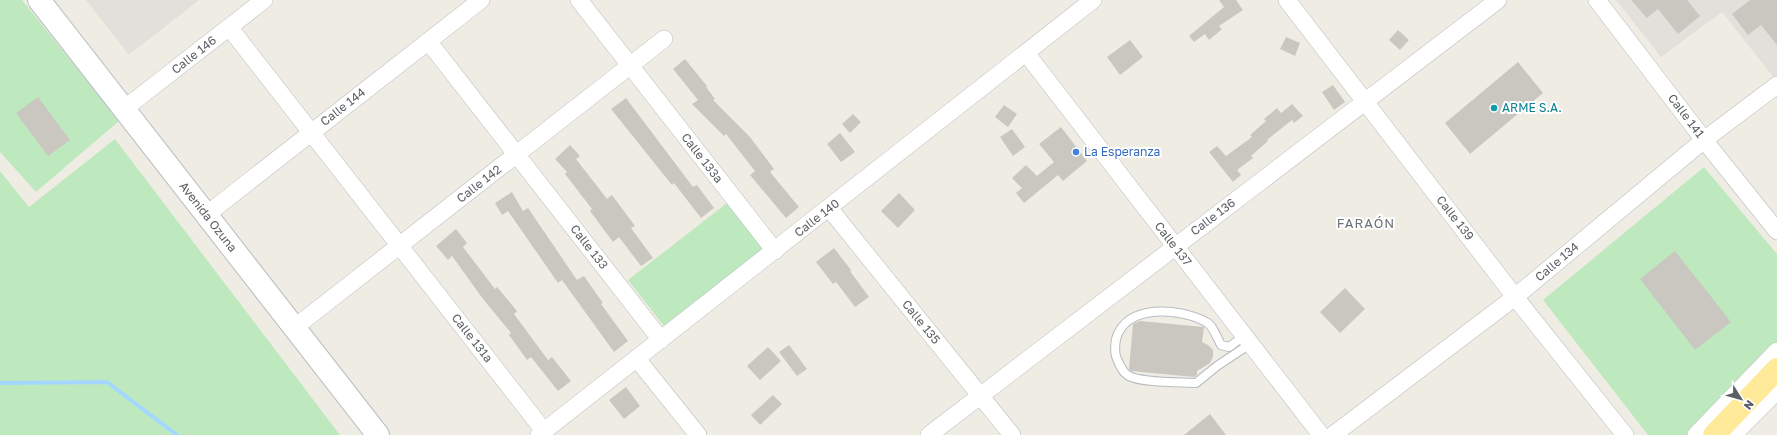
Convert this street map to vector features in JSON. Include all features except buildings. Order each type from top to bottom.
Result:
[{"type":"highway","points":[[1714,435],[1777,369]]},
{"type":"main road","name":"Avenida Ozuna","points":[[39,0],[378,435]]},
{"type":"street","name":"Calle 146","points":[[124,109],[264,0]]},
{"type":"street","name":"Calle 144","points":[[206,215],[480,0]]},
{"type":"street","name":"Calle 133a","points":[[579,0],[775,251]]},
{"type":"street","name":"Calle 140","points":[[542,433],[1093,0]]},
{"type":"street","name":"Calle 139","points":[[1287,0],[1515,297],[1625,435]]},
{"type":"street","name":"Calle 136","points":[[930,435],[1498,0]]},
{"type":"street","name":"Calle 141","points":[[1597,0],[1704,140],[1777,231]]},
{"type":"street","name":"Calle 131a","points":[[229,27],[400,246],[542,433]]},
{"type":"street","name":"Calle 142","points":[[294,328],[664,39]]},
{"type":"street","name":"Calle 133","points":[[428,41],[661,340]]},
{"type":"street","name":"Calle 137","points":[[1026,53],[1321,435]]},
{"type":"street","name":"Calle 134","points":[[1334,435],[1515,297],[1704,140],[1777,85]]},
{"type":"street","name":"Calle 135","points":[[830,208],[1012,435]]},
{"type":"street","points":[[1696,435],[1777,351]]},
{"type":"street","points":[[637,359],[698,435]]},
{"type":"street","points":[[1733,435],[1777,391]]},
{"type":"lane","points":[[1160,311],[1185,314],[1208,322],[1221,345],[1229,347],[1247,340],[1196,383],[1149,380],[1130,377],[1121,368],[1116,357],[1115,344],[1118,332],[1126,322],[1136,315],[1149,312],[1160,311]]},
{"type":"shaded area","points":[[86,0],[199,0],[129,55]]},
{"type":"shaded area","points":[[1616,0],[1777,0],[1777,76],[1774,78],[1722,12],[1661,57]]},
{"type":"green space","points":[[0,0],[22,0],[119,121],[36,192],[0,152]]},
{"type":"green space","points":[[115,139],[340,435],[0,435],[0,171],[29,207]]},
{"type":"green space","points":[[1704,167],[1777,254],[1777,343],[1690,435],[1648,435],[1543,300]]},
{"type":"green space","points":[[727,203],[763,249],[664,326],[628,280]]},
{"type":"waterway","points":[[0,383],[107,382],[177,435]]},
{"type":"place","name":"ARME S.A.","points":[[1494,108]]},
{"type":"place","name":"La Esperanza","points":[[1076,152]]},
{"type":"district","name":"FARAÓN","points":[[1366,223]]}]
